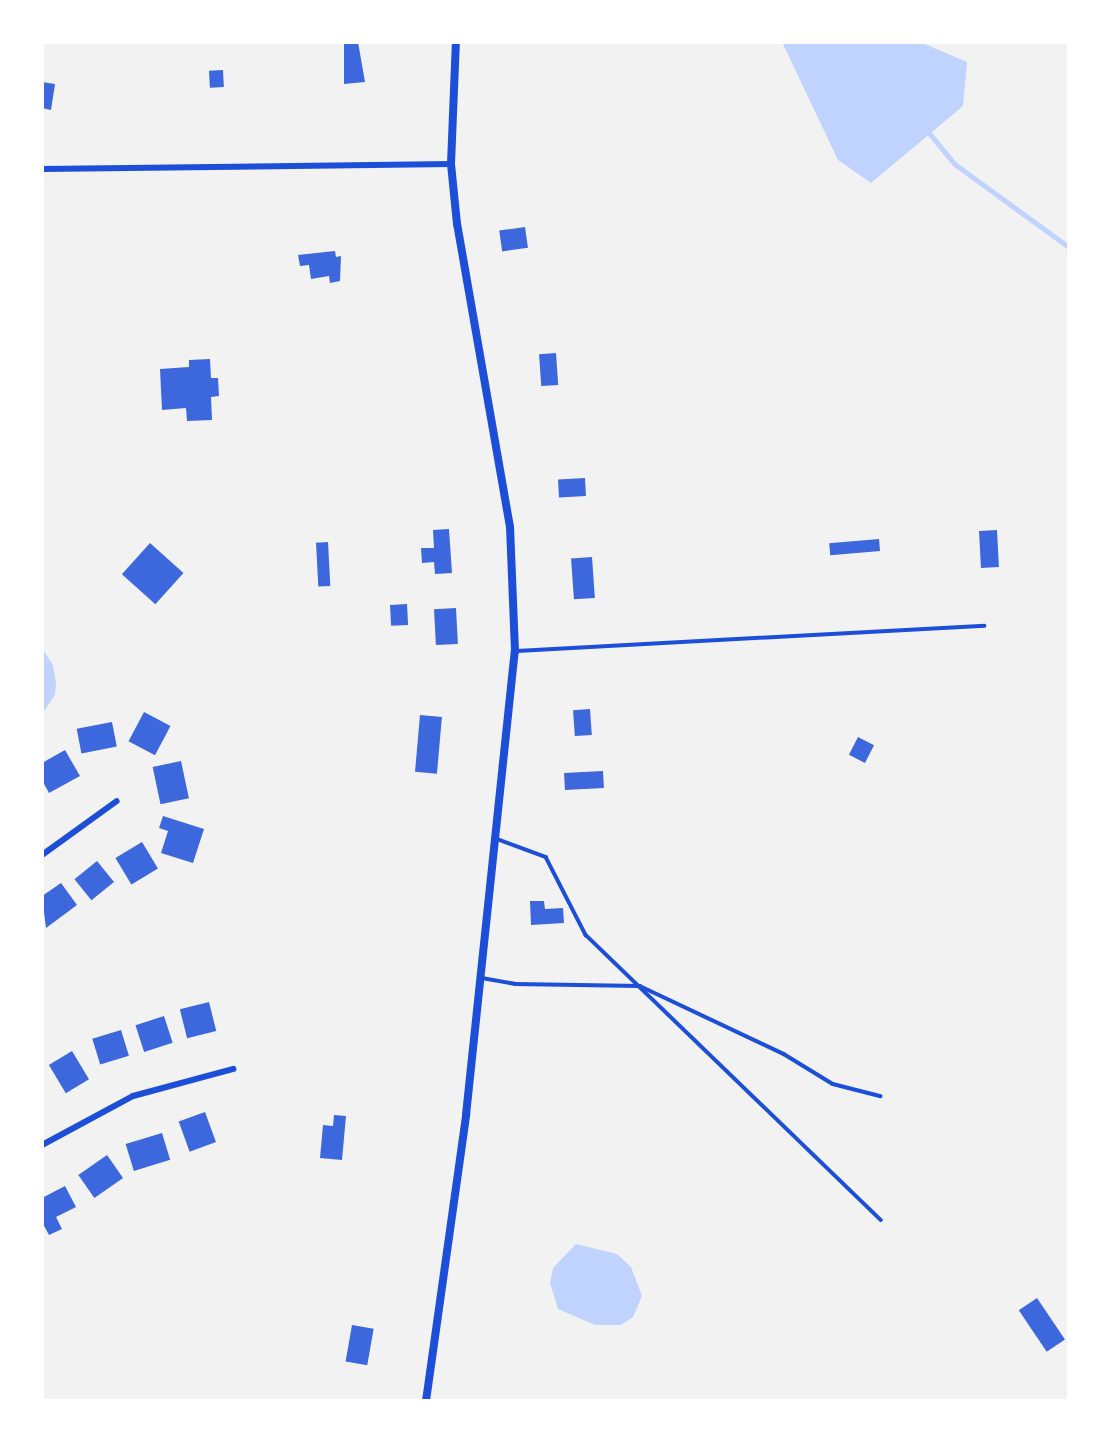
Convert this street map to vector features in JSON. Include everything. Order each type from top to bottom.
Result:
[{"type":"street","points":[[426,1401],[448,1259],[497,839],[515,651],[510,527],[457,224],[451,164],[456,42]]},
{"type":"street","points":[[42,169],[451,164]]},
{"type":"street","points":[[42,855],[117,801]]},
{"type":"street","points":[[42,1145],[141,1093],[233,1069]]},
{"type":"lane","points":[[515,651],[984,626]]},
{"type":"lane","points":[[497,839],[546,857],[586,935],[881,1220]]},
{"type":"lane","points":[[480,977],[515,984],[640,986],[784,1054],[833,1084],[880,1096]]},
{"type":"water","points":[[782,42],[920,42],[967,62],[963,106],[871,183],[838,160]]},
{"type":"water","points":[[42,648],[53,665],[56,683],[55,695],[42,714]]},
{"type":"water","points":[[576,1244],[617,1254],[631,1267],[642,1296],[633,1317],[621,1325],[595,1325],[558,1309],[550,1283],[553,1268]]},
{"type":"building","points":[[344,42],[358,42],[365,82],[344,84]]},
{"type":"building","points":[[223,70],[224,87],[210,88],[209,71]]},
{"type":"building","points":[[42,82],[55,84],[51,110],[42,108]]},
{"type":"building","points":[[525,227],[528,248],[502,251],[499,231]]},
{"type":"building","points":[[335,251],[336,257],[341,256],[340,281],[330,283],[329,276],[311,279],[309,265],[300,266],[298,255]]},
{"type":"building","points":[[556,353],[558,385],[541,386],[539,354]]},
{"type":"building","points":[[210,359],[211,378],[218,378],[219,396],[211,397],[212,420],[187,421],[186,408],[162,410],[160,369],[189,367],[189,360]]},
{"type":"building","points":[[585,478],[586,496],[559,497],[558,479]]},
{"type":"building","points":[[449,529],[452,573],[435,574],[434,562],[422,563],[421,548],[434,548],[433,530]]},
{"type":"building","points":[[997,530],[999,567],[981,568],[979,531]]},
{"type":"building","points":[[879,539],[880,551],[830,555],[829,543]]},
{"type":"building","points":[[328,542],[330,586],[318,587],[316,543]]},
{"type":"building","points":[[150,543],[183,573],[155,604],[122,574]]},
{"type":"building","points":[[592,557],[595,598],[574,599],[571,558]]},
{"type":"building","points":[[407,604],[408,625],[391,626],[390,605]]},
{"type":"building","points":[[456,608],[458,644],[436,645],[434,609]]},
{"type":"building","points":[[590,709],[592,735],[575,736],[573,710]]},
{"type":"building","points":[[144,712],[170,726],[155,755],[129,741]]},
{"type":"building","points":[[420,715],[442,717],[437,774],[415,772]]},
{"type":"building","points":[[112,722],[117,747],[81,753],[77,729]]},
{"type":"building","points":[[858,737],[874,745],[865,763],[849,755]]},
{"type":"building","points":[[65,750],[80,776],[49,793],[42,780],[42,763]]},
{"type":"building","points":[[181,761],[189,798],[161,804],[153,767]]},
{"type":"building","points":[[603,771],[604,788],[565,790],[564,773]]},
{"type":"building","points":[[163,816],[204,829],[193,863],[161,853],[168,831],[159,828]]},
{"type":"building","points":[[142,842],[158,869],[131,885],[115,858]]},
{"type":"building","points":[[97,861],[114,882],[91,900],[74,879]]},
{"type":"building","points":[[61,883],[77,905],[46,928],[42,896]]},
{"type":"building","points":[[530,901],[544,901],[545,909],[563,908],[564,923],[531,925]]},
{"type":"building","points":[[209,1002],[216,1031],[187,1038],[180,1009]]},
{"type":"building","points":[[164,1016],[173,1043],[144,1052],[135,1025]]},
{"type":"building","points":[[121,1030],[129,1056],[100,1065],[92,1039]]},
{"type":"building","points":[[72,1051],[89,1079],[66,1093],[49,1065]]},
{"type":"building","points":[[205,1112],[216,1142],[190,1152],[179,1122]]},
{"type":"building","points":[[334,1115],[346,1116],[342,1160],[320,1158],[323,1125],[333,1126]]},
{"type":"building","points":[[162,1133],[170,1160],[134,1171],[126,1144]]},
{"type":"building","points":[[107,1155],[123,1178],[94,1198],[78,1175]]},
{"type":"building","points":[[65,1186],[76,1207],[56,1217],[62,1229],[49,1235],[42,1222],[42,1198]]},
{"type":"building","points":[[1037,1298],[1065,1339],[1047,1352],[1019,1310]]},
{"type":"building","points":[[352,1325],[374,1329],[367,1365],[346,1361]]},
{"type":"waterway","points":[[926,129],[955,164],[1069,247]]}]
